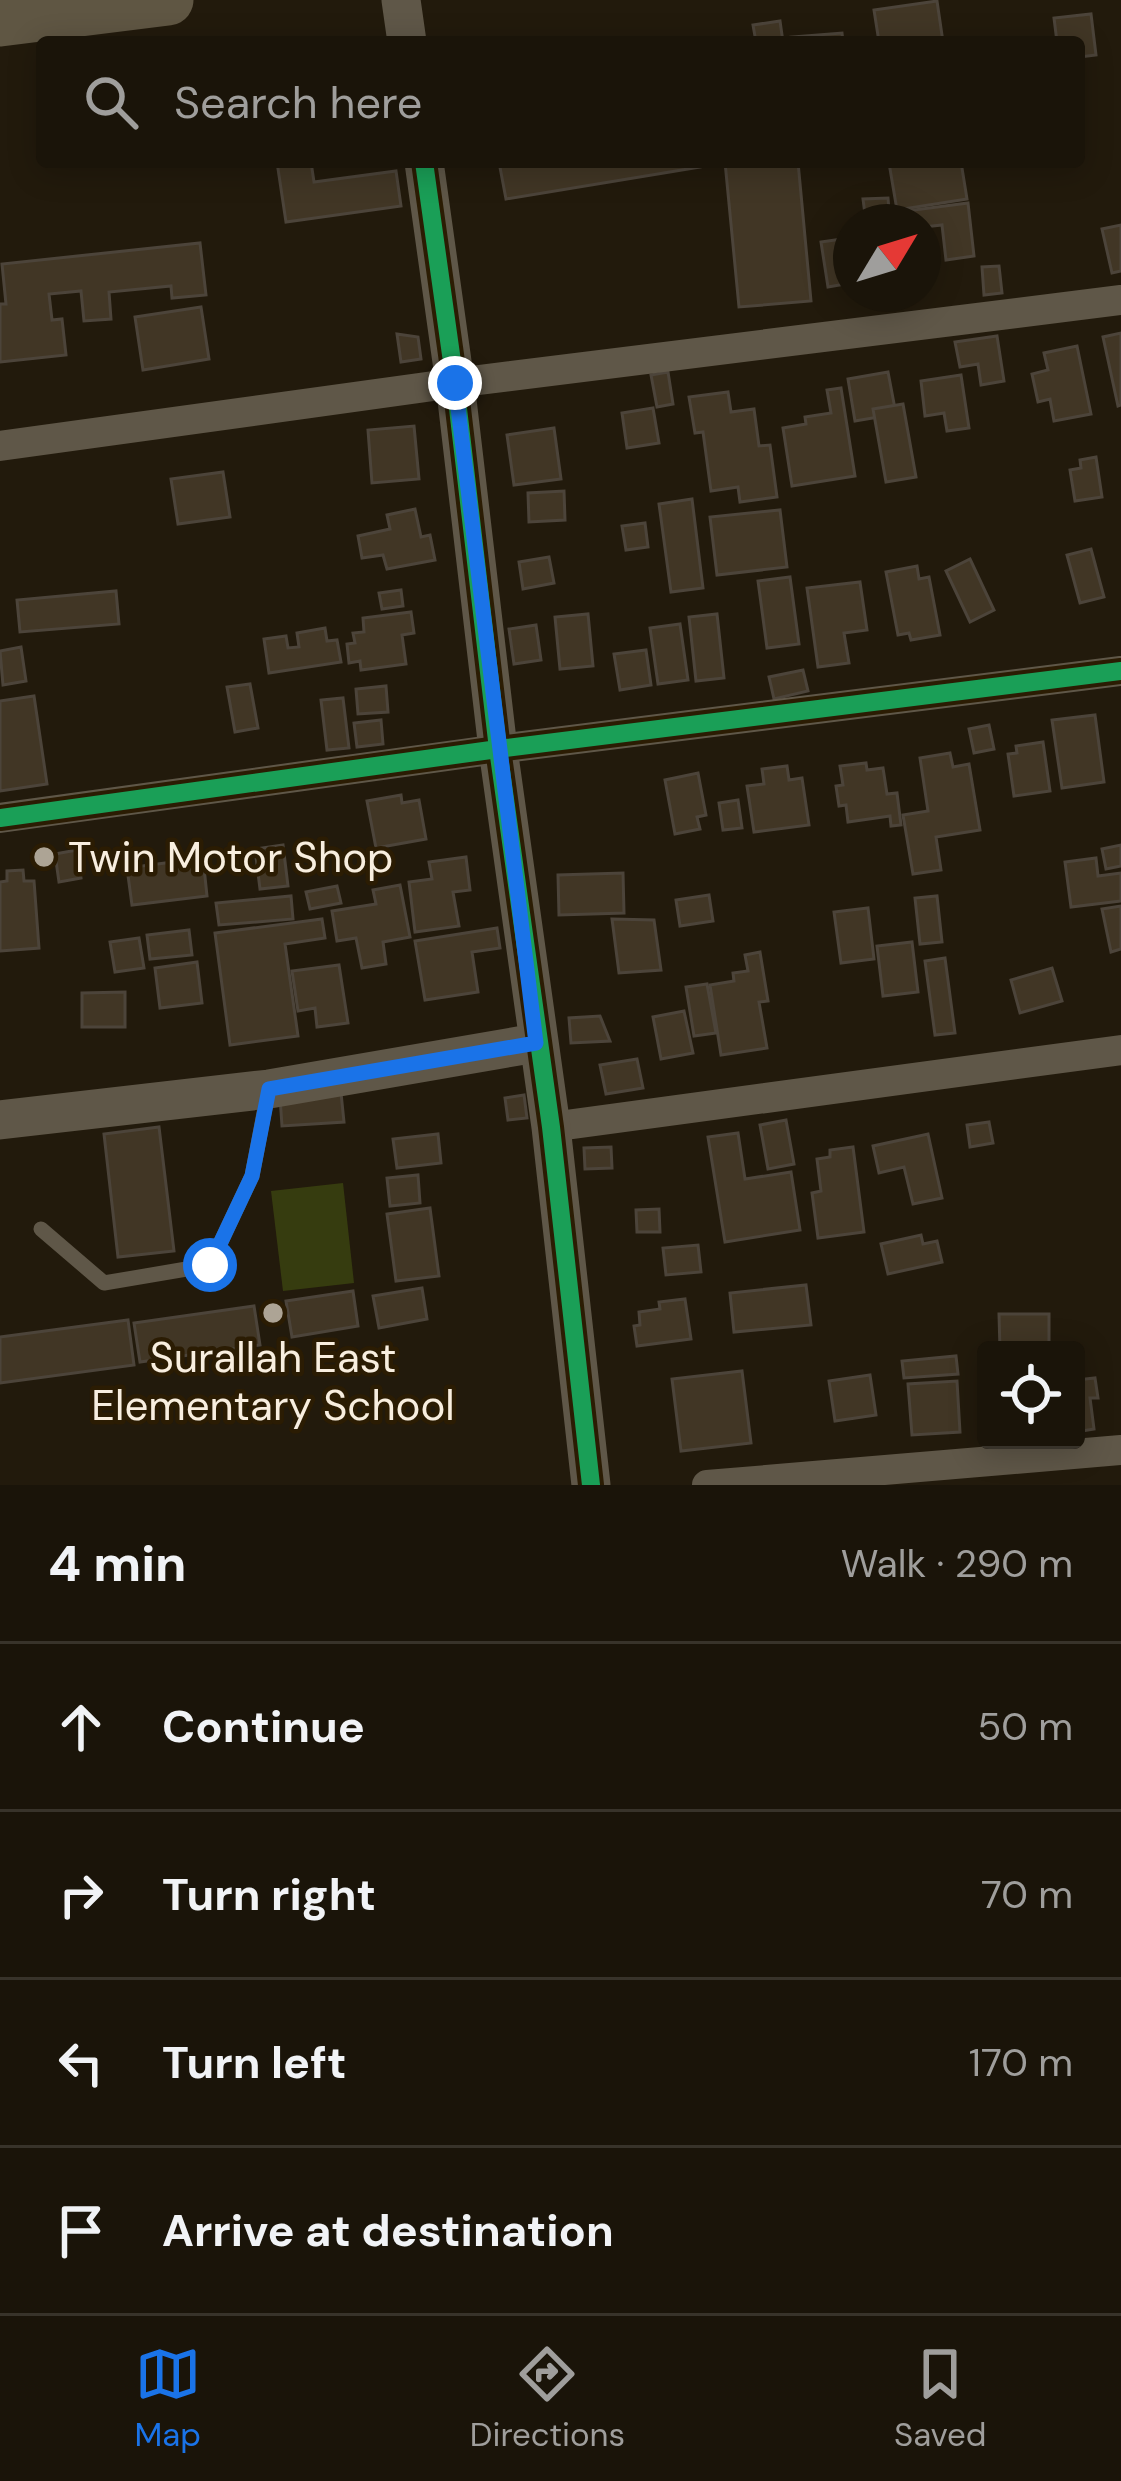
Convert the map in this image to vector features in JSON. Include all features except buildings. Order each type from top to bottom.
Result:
[{"type":"highway","points":[[0,21],[168,0]]},
{"type":"street","points":[[401,0],[406,36]]},
{"type":"street","points":[[425,168],[536,1043],[551,1127],[591,1485]]},
{"type":"street","points":[[0,446],[455,383],[1121,300]]},
{"type":"street","points":[[0,818],[498,749],[1121,671]]},
{"type":"street","points":[[0,1120],[269,1089],[536,1043]]},
{"type":"street","points":[[551,1127],[1121,1050]]},
{"type":"street","points":[[706,1485],[1121,1450]]},
{"type":"lane","points":[[40,1229],[104,1283],[210,1265],[252,1176],[269,1089]]},
{"type":"green space","points":[[343,1183],[354,1283],[283,1291],[271,1191]]},
{"type":"cycle path","points":[[425,168],[551,1127],[591,1485]]},
{"type":"cycle path","points":[[0,818],[498,749],[1121,671]]},
{"type":"place","name":"Twin Motor Shop","points":[[44,857]]},
{"type":"place","name":"Surallah East Elementary School","points":[[273,1313]]},
{"type":"route","points":[[210,1265],[252,1176],[269,1089],[536,1043],[455,383]]}]
